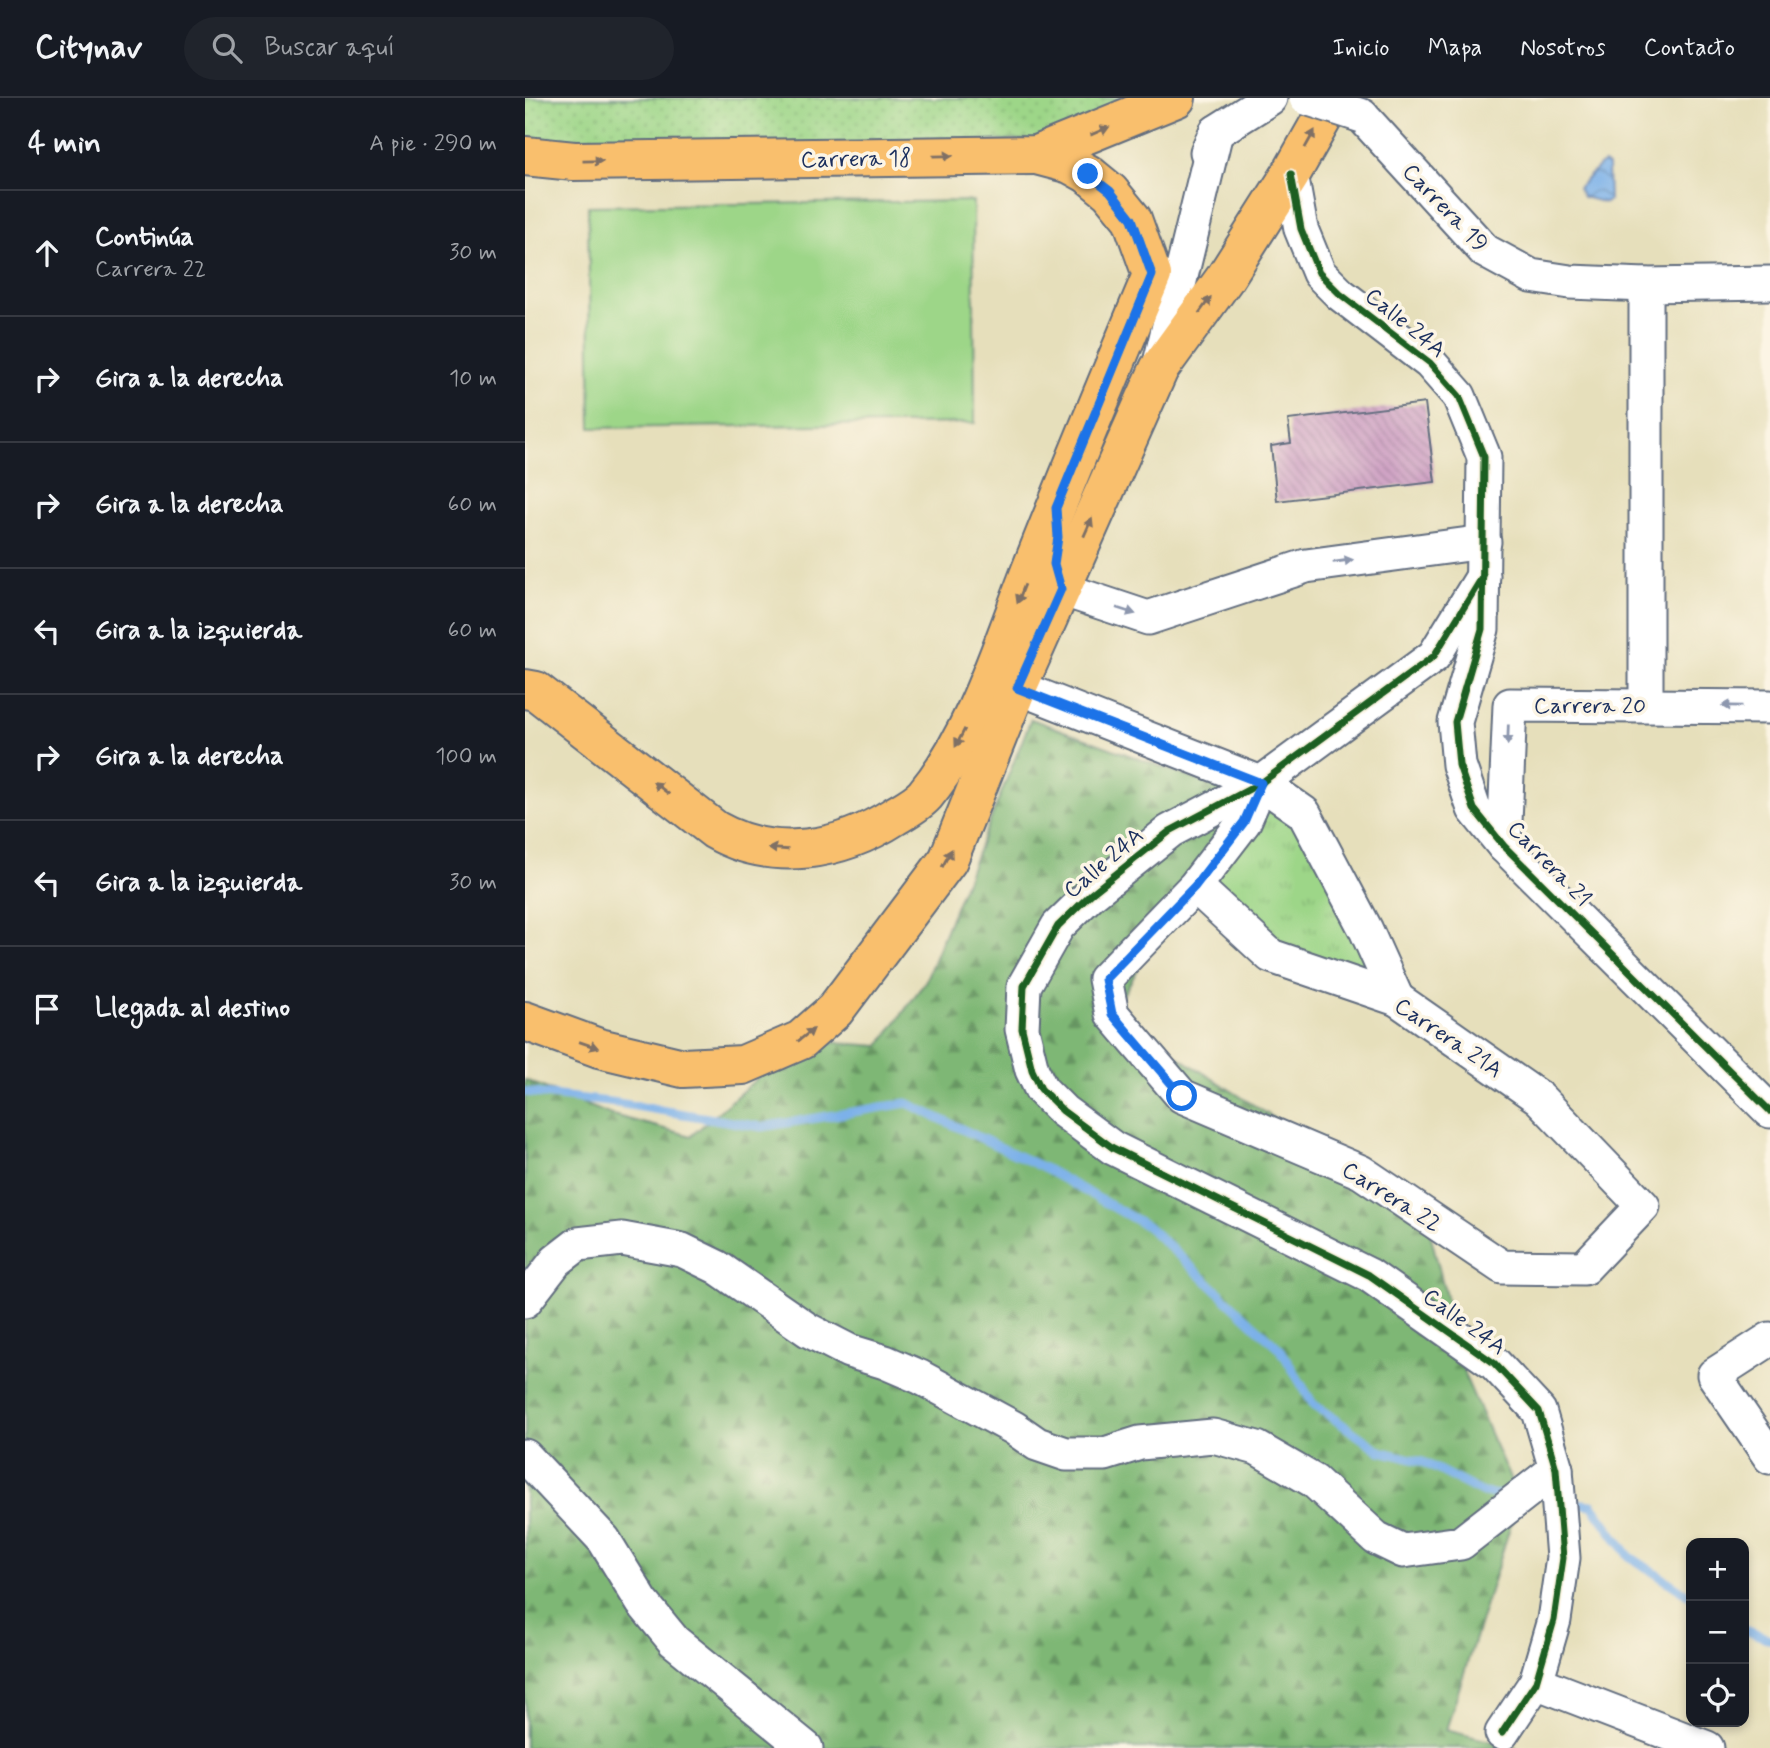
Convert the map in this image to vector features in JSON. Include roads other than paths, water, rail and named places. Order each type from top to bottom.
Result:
[{"type":"main road","name":"Carrera 18","points":[[525,156],[574,162],[1036,155],[1177,98]]},
{"type":"main road","points":[[525,689],[536,691],[715,830],[735,842],[787,851],[835,845],[887,821],[924,797],[950,758],[977,706],[1003,682],[1061,589],[1159,369],[1225,278],[1291,174],[1348,107]]},
{"type":"main road","points":[[525,1021],[599,1048],[683,1068],[743,1065],[801,1040],[835,1010],[948,860],[1056,508],[1152,275],[1132,219],[1110,191],[1070,164],[1036,155]]},
{"type":"street","name":"Carrera 19","points":[[1306,98],[1348,107],[1485,251],[1531,276],[1570,282],[1646,285],[1770,283]]},
{"type":"street","points":[[1152,275],[1216,132],[1262,103]]},
{"type":"street","points":[[1159,369],[1216,132]]},
{"type":"street","name":"Calle 24A","points":[[1291,174],[1301,229],[1319,273],[1340,294],[1430,363],[1459,396],[1483,457],[1483,576],[1434,656],[1261,783],[1170,831],[1091,894],[1058,926],[1024,986],[1022,1029],[1032,1070],[1041,1089],[1063,1111],[1113,1148],[1369,1275],[1494,1363],[1539,1411],[1556,1469],[1563,1558],[1555,1620],[1536,1682],[1502,1733]]},
{"type":"street","points":[[1646,285],[1646,705]]},
{"type":"street","points":[[1056,508],[1058,537],[1054,564],[1061,589],[1147,618],[1306,566],[1485,542]]},
{"type":"street","name":"Carrera 21","points":[[1483,576],[1482,629],[1455,722],[1459,765],[1474,809],[1504,846],[1770,1111]]},
{"type":"street","points":[[1003,682],[1261,783],[1304,813],[1366,930],[1397,999]]},
{"type":"street","name":"Carrera 20","points":[[1504,846],[1510,705],[1770,707]]},
{"type":"street","points":[[1195,886],[1244,822],[1261,783]]},
{"type":"street","name":"Carrera 21A","points":[[1195,886],[1271,956],[1397,999],[1539,1098],[1643,1206]]},
{"type":"street","name":"Carrera 22","points":[[1195,886],[1105,979],[1112,1014],[1182,1096],[1360,1172],[1502,1267],[1584,1268],[1643,1206]]},
{"type":"street","points":[[525,1301],[556,1261],[578,1244],[622,1238],[682,1250],[716,1267],[808,1330],[849,1351],[885,1362],[919,1377],[1014,1428],[1037,1444],[1066,1454],[1105,1454],[1140,1443],[1213,1436],[1257,1448],[1314,1480],[1375,1538],[1403,1550],[1461,1543],[1556,1469]]},
{"type":"street","points":[[1770,1339],[1714,1375],[1770,1457]]},
{"type":"street","points":[[525,1456],[604,1540],[642,1602],[674,1641],[806,1748]]},
{"type":"street","points":[[1536,1682],[1707,1748]]},
{"type":"water","points":[[1604,163],[1608,166],[1609,200],[1606,203],[1583,197],[1578,188]]},
{"type":"waterway","points":[[525,1092],[617,1103],[762,1127],[907,1103],[1044,1168],[1147,1226],[1281,1350],[1313,1404],[1380,1451],[1423,1462],[1483,1493],[1507,1496]]},
{"type":"waterway","points":[[1567,1502],[1592,1505],[1629,1556],[1686,1594]]},
{"type":"waterway","points":[[1749,1632],[1770,1639]]}]
